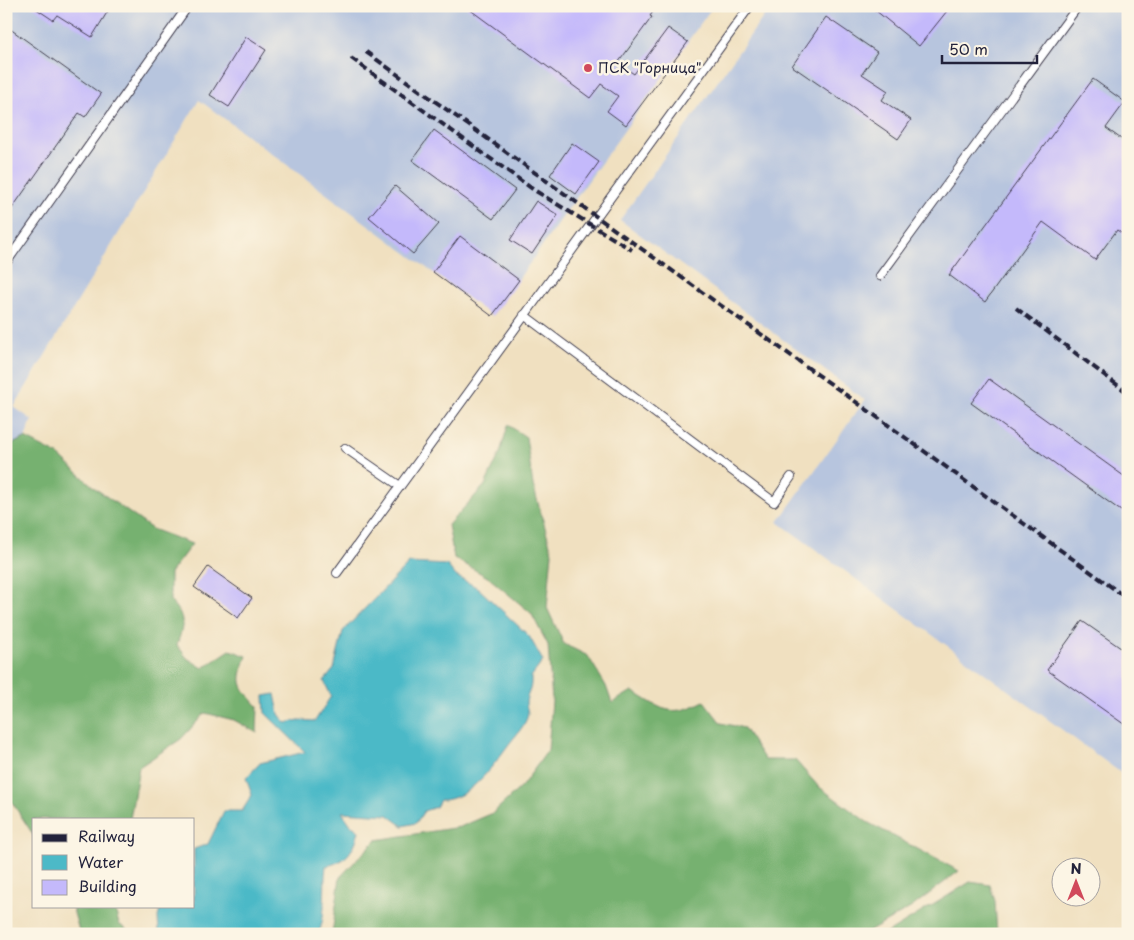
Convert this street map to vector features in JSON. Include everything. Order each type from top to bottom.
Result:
[{"type":"lane","points":[[6,263],[188,6]]},
{"type":"lane","points":[[337,573],[750,6]]},
{"type":"lane","points":[[880,276],[1078,6]]},
{"type":"lane","points":[[524,315],[774,502],[792,477]]},
{"type":"lane","points":[[345,448],[400,486]]},
{"type":"shaded area","points":[[6,6],[713,6],[492,316],[199,100],[14,407],[32,420],[25,438],[6,447]]},
{"type":"shaded area","points":[[771,6],[1128,6],[1128,778],[778,522],[865,400],[620,220]]},
{"type":"green space","points":[[508,425],[526,437],[533,485],[552,552],[547,608],[564,644],[588,656],[606,686],[612,703],[632,691],[666,710],[683,710],[704,701],[721,723],[744,728],[765,760],[795,760],[818,786],[867,822],[959,871],[912,907],[865,934],[332,934],[340,877],[376,840],[460,827],[493,813],[522,786],[548,750],[552,701],[548,645],[531,613],[489,578],[454,558],[448,525],[485,485],[500,453]]},
{"type":"green space","points":[[25,438],[58,455],[96,489],[152,529],[192,544],[170,573],[170,601],[179,612],[182,621],[177,645],[187,658],[203,668],[230,650],[247,656],[241,683],[246,693],[258,706],[257,733],[234,720],[205,713],[181,739],[139,767],[130,818],[32,818],[32,833],[6,793],[6,447]]},
{"type":"green space","points":[[970,882],[990,885],[995,901],[997,934],[886,934]]},
{"type":"green space","points":[[73,908],[115,908],[119,924],[132,934],[80,934]]},
{"type":"water","points":[[409,563],[447,565],[456,576],[478,588],[529,636],[543,661],[531,677],[531,686],[526,703],[528,714],[523,726],[480,780],[471,788],[451,799],[440,800],[436,807],[424,811],[416,823],[403,826],[388,815],[342,812],[351,825],[359,831],[352,850],[339,862],[326,866],[324,911],[318,934],[159,934],[158,917],[160,908],[195,908],[195,849],[208,844],[224,811],[242,811],[252,795],[246,778],[260,763],[305,752],[265,713],[264,696],[275,694],[279,714],[286,723],[299,720],[315,721],[331,696],[324,681],[334,669],[343,631]]},
{"type":"building","points":[[32,6],[111,6],[92,37],[57,15],[53,20]]},
{"type":"building","name":"ПСК \"Горница\"","points":[[465,6],[657,6],[650,16],[652,17],[618,63],[634,74],[668,28],[688,42],[626,125],[607,111],[618,96],[601,84],[590,98]]},
{"type":"building","points":[[870,6],[951,6],[919,46]]},
{"type":"building","points":[[826,17],[877,52],[862,74],[888,91],[882,100],[911,120],[898,139],[792,66]]},
{"type":"building","points":[[6,26],[101,94],[85,117],[79,113],[6,217]]},
{"type":"building","points":[[246,37],[266,50],[229,107],[210,95]]},
{"type":"building","points":[[1093,79],[1125,102],[1106,128],[1128,144],[1128,238],[1117,230],[1095,260],[1043,222],[985,302],[949,275]]},
{"type":"building","points":[[434,130],[515,190],[493,219],[412,160]]},
{"type":"building","points":[[572,143],[599,162],[576,194],[550,175]]},
{"type":"building","points":[[395,186],[439,224],[413,254],[369,217]]},
{"type":"building","points":[[536,201],[558,215],[532,254],[510,240]]},
{"type":"building","points":[[460,236],[519,280],[492,316],[433,272]]},
{"type":"building","points":[[989,379],[1128,479],[1128,516],[971,403]]},
{"type":"building","points":[[208,567],[252,598],[238,618],[194,587]]},
{"type":"building","points":[[1082,621],[1128,653],[1128,727],[1047,670]]},
{"type":"railway","points":[[366,52],[1128,599]]},
{"type":"railway","points":[[351,58],[534,190],[632,250]]},
{"type":"railway","points":[[1016,308],[1128,393]]},
{"type":"place","name":"ПСК \"Горница\"","points":[[588,68]]}]
